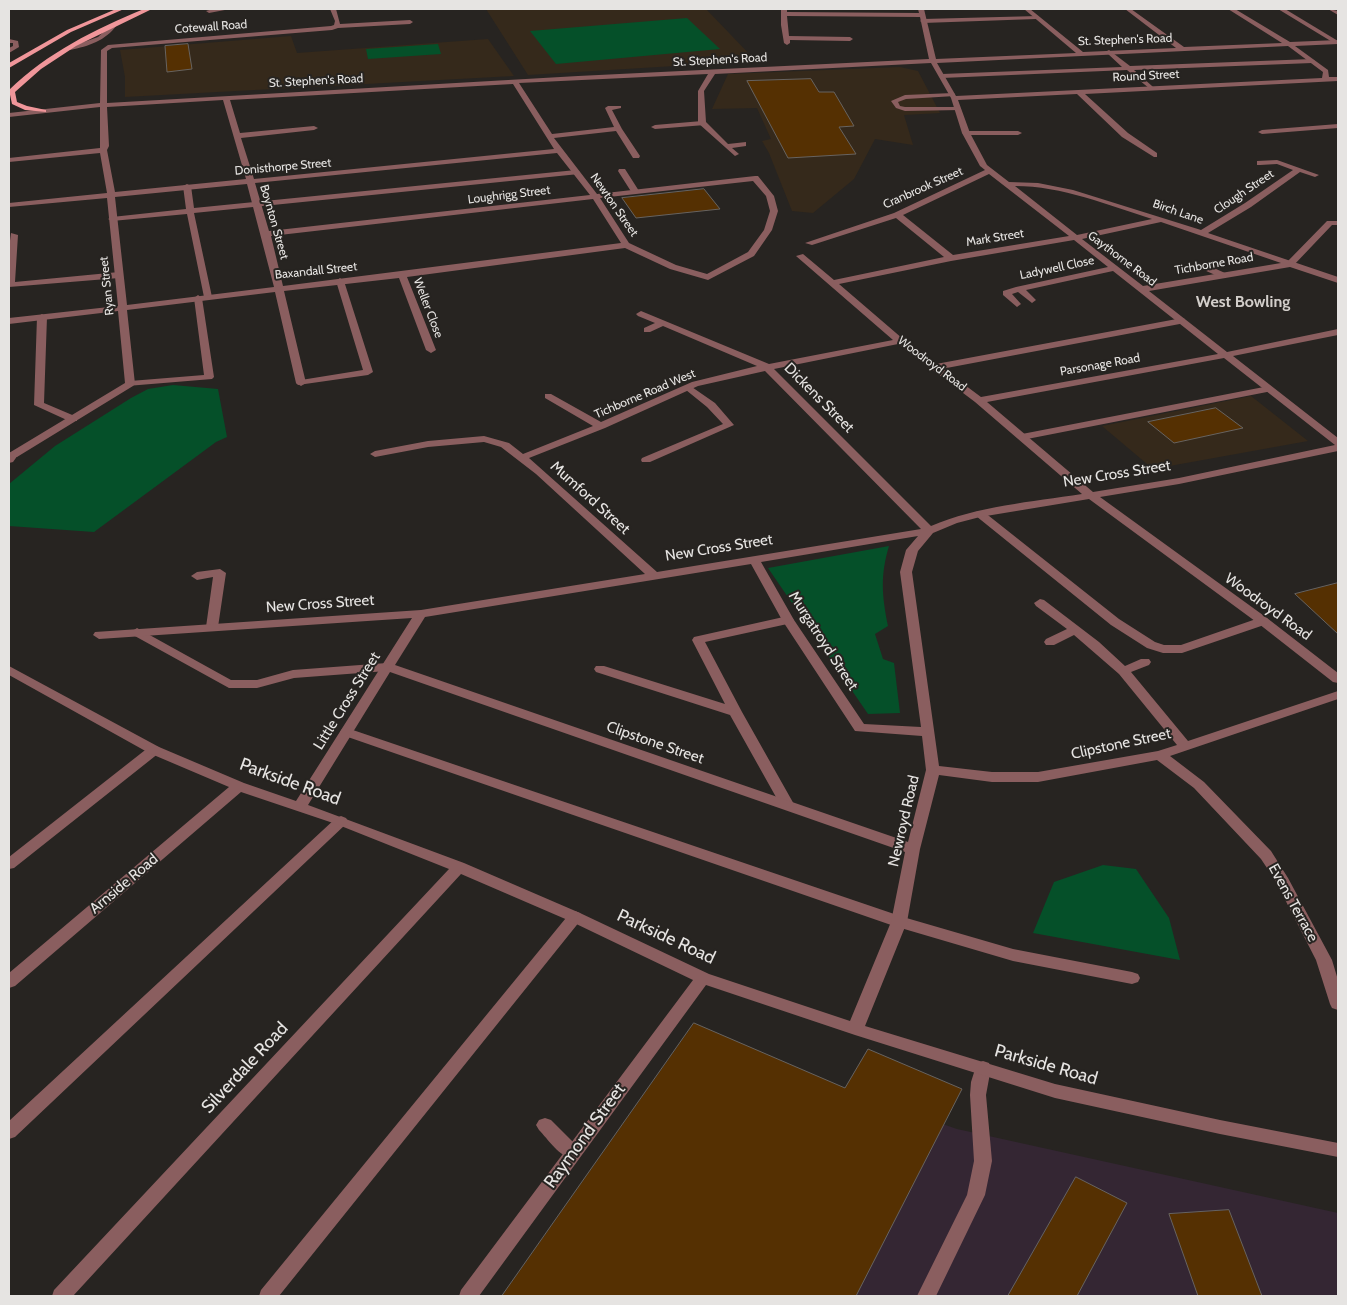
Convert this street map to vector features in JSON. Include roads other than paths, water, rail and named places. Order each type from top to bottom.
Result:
[{"type":"main road","points":[[9,66],[69,31],[121,9]]},
{"type":"main road","points":[[114,25],[149,9]]},
{"type":"main road","points":[[44,111],[25,108],[14,102],[10,90],[38,68],[70,48]]},
{"type":"street","points":[[209,11],[227,9]]},
{"type":"street","points":[[333,9],[338,21],[337,26]]},
{"type":"street","points":[[1027,9],[1080,53]]},
{"type":"street","points":[[1128,9],[1182,49]]},
{"type":"street","points":[[1231,9],[1290,45],[1326,71],[1325,80]]},
{"type":"street","points":[[1282,9],[1337,42]]},
{"type":"street","points":[[1331,9],[1338,13]]},
{"type":"street","points":[[850,38],[787,41],[784,11],[1036,16]]},
{"type":"street","name":"Gaythorne Road","points":[[922,15],[933,61],[954,96],[966,133],[984,166],[1338,443]]},
{"type":"street","name":"Cotewall Road","points":[[104,50],[110,46],[321,30],[337,26],[410,22]]},
{"type":"street","points":[[70,48],[91,44],[110,32],[114,25]]},
{"type":"street","points":[[9,41],[16,42],[16,46],[9,51]]},
{"type":"street","name":"St. Stephen's Road","points":[[9,114],[103,105],[713,71],[1337,42]]},
{"type":"street","name":"Ryan Street","points":[[104,50],[103,105],[105,146],[103,150],[110,194],[130,384]]},
{"type":"street","points":[[1109,52],[1150,88]]},
{"type":"street","points":[[942,76],[1129,70],[1312,61]]},
{"type":"street","points":[[713,71],[701,90],[702,123],[735,154]]},
{"type":"street","name":"Round Street","points":[[958,109],[905,109],[898,107],[894,101],[905,97],[1338,79]]},
{"type":"street","name":"Newton Street","points":[[515,82],[559,151],[595,196],[626,245],[673,267],[708,277]]},
{"type":"street","points":[[1078,91],[1125,135],[1154,155]]},
{"type":"street","name":"Boynton Street","points":[[226,98],[266,234],[301,384],[368,372],[340,281]]},
{"type":"street","points":[[618,107],[608,108],[618,129],[636,156]]},
{"type":"street","points":[[655,127],[702,123]]},
{"type":"street","points":[[1262,132],[1338,126]]},
{"type":"street","points":[[236,136],[314,128]]},
{"type":"street","points":[[549,136],[618,129]]},
{"type":"street","points":[[966,133],[1018,133]]},
{"type":"street","points":[[727,146],[743,144]]},
{"type":"street","points":[[9,160],[103,150]]},
{"type":"street","name":"Donisthorpe Street","points":[[9,204],[559,151]]},
{"type":"street","name":"Clough Street","points":[[1260,163],[1277,162],[1315,175]]},
{"type":"street","name":"Clough Street","points":[[1202,233],[1248,205],[1299,169]]},
{"type":"street","points":[[622,171],[635,191]]},
{"type":"street","name":"Cranbrook Street","points":[[809,243],[897,215],[989,171]]},
{"type":"street","points":[[112,219],[576,172]]},
{"type":"street","name":"Loughrigg Street","points":[[266,234],[755,178],[770,196],[774,211],[768,230],[751,254],[708,277]]},
{"type":"street","name":"Birch Lane","points":[[1006,184],[1024,183],[1056,188],[1163,220],[1338,280]]},
{"type":"street","points":[[11,458],[130,384],[209,377],[203,297],[187,186]]},
{"type":"street","points":[[897,215],[950,258]]},
{"type":"street","name":"Mark Street","points":[[832,283],[950,258],[1074,238],[1163,220]]},
{"type":"street","points":[[1290,264],[1334,223]]},
{"type":"street","points":[[14,235],[10,285],[118,275]]},
{"type":"street","name":"Baxandall Street","points":[[9,320],[402,275],[626,245]]},
{"type":"street","name":"Woodroyd Road","points":[[800,256],[900,341],[979,400],[1090,495],[1263,621],[1338,679]]},
{"type":"street","name":"Tichborne Road","points":[[1142,289],[1290,264]]},
{"type":"street","name":"Ladywell Close","points":[[1017,304],[1006,293],[1114,268]]},
{"type":"street","points":[[1207,268],[1222,275]]},
{"type":"street","name":"Weller Close","points":[[402,275],[431,350]]},
{"type":"street","points":[[1018,289],[1032,300]]},
{"type":"street","name":"Dickens Street","points":[[642,314],[767,367],[929,531]]},
{"type":"street","points":[[42,317],[39,406],[73,419]]},
{"type":"street","points":[[936,367],[1182,321]]},
{"type":"street","points":[[647,330],[663,323]]},
{"type":"street","name":"Parsonage Road","points":[[979,400],[1226,355],[1247,349],[1338,332]]},
{"type":"street","name":"Tichborne Road West","points":[[521,458],[601,426],[695,384],[767,367],[900,341]]},
{"type":"street","points":[[646,460],[729,425],[711,405],[689,388]]},
{"type":"street","points":[[1022,437],[1269,389]]},
{"type":"street","points":[[548,396],[601,426]]},
{"type":"street","name":"Mumford Street","points":[[376,454],[428,444],[484,439],[505,445],[540,472],[653,576]]},
{"type":"street","name":"New Cross Street","points":[[99,635],[421,614],[929,531],[953,521],[980,514],[1179,481],[1338,448]]},
{"type":"street","points":[[980,514],[1115,622],[1162,649],[1182,649],[1263,621]]},
{"type":"street","name":"Newroyd Road","points":[[856,1029],[899,922],[913,849],[933,770],[906,572],[912,550],[929,531]]},
{"type":"street","name":"Murgatroyd Street","points":[[754,559],[788,620],[860,728],[928,732]]},
{"type":"street","points":[[197,576],[220,573],[212,627]]},
{"type":"street","points":[[1040,603],[1124,671],[1185,746]]},
{"type":"street","name":"Little Cross Street","points":[[300,806],[421,614]]},
{"type":"street","points":[[788,620],[698,640],[735,712],[788,806]]},
{"type":"street","points":[[1050,642],[1075,630]]},
{"type":"street","points":[[137,632],[229,684],[257,684],[293,674],[387,667]]},
{"type":"street","points":[[1124,671],[1145,662]]},
{"type":"street","name":"Clipstone Street","points":[[387,667],[913,849]]},
{"type":"street","points":[[600,669],[735,712]]},
{"type":"street","name":"Parkside Road","points":[[9,670],[154,750],[240,786],[341,821],[459,868],[575,917],[703,978],[856,1029],[1055,1091],[1220,1127],[1338,1150]]},
{"type":"street","name":"Clipstone Street","points":[[933,770],[992,777],[1038,777],[1160,755],[1338,695]]},
{"type":"street","points":[[347,732],[899,922],[1013,955],[1132,978]]},
{"type":"street","points":[[9,864],[154,750]]},
{"type":"street","name":"Evens Terrace","points":[[1160,755],[1199,785],[1266,855],[1281,878],[1324,960],[1338,1004]]},
{"type":"street","name":"Arnside Road","points":[[9,982],[240,786]]},
{"type":"street","points":[[9,1132],[341,821]]},
{"type":"street","name":"Silverdale Road","points":[[61,1296],[459,868]]},
{"type":"street","points":[[268,1296],[575,917]]},
{"type":"street","name":"Raymond Street","points":[[468,1296],[572,1152],[703,978]]},
{"type":"street","points":[[926,1296],[976,1195],[983,1161],[978,1095],[978,1082],[983,1068]]},
{"type":"street","points":[[545,1125],[572,1152]]},
{"type":"district","name":"West Bowling","points":[[1243,302]]}]
